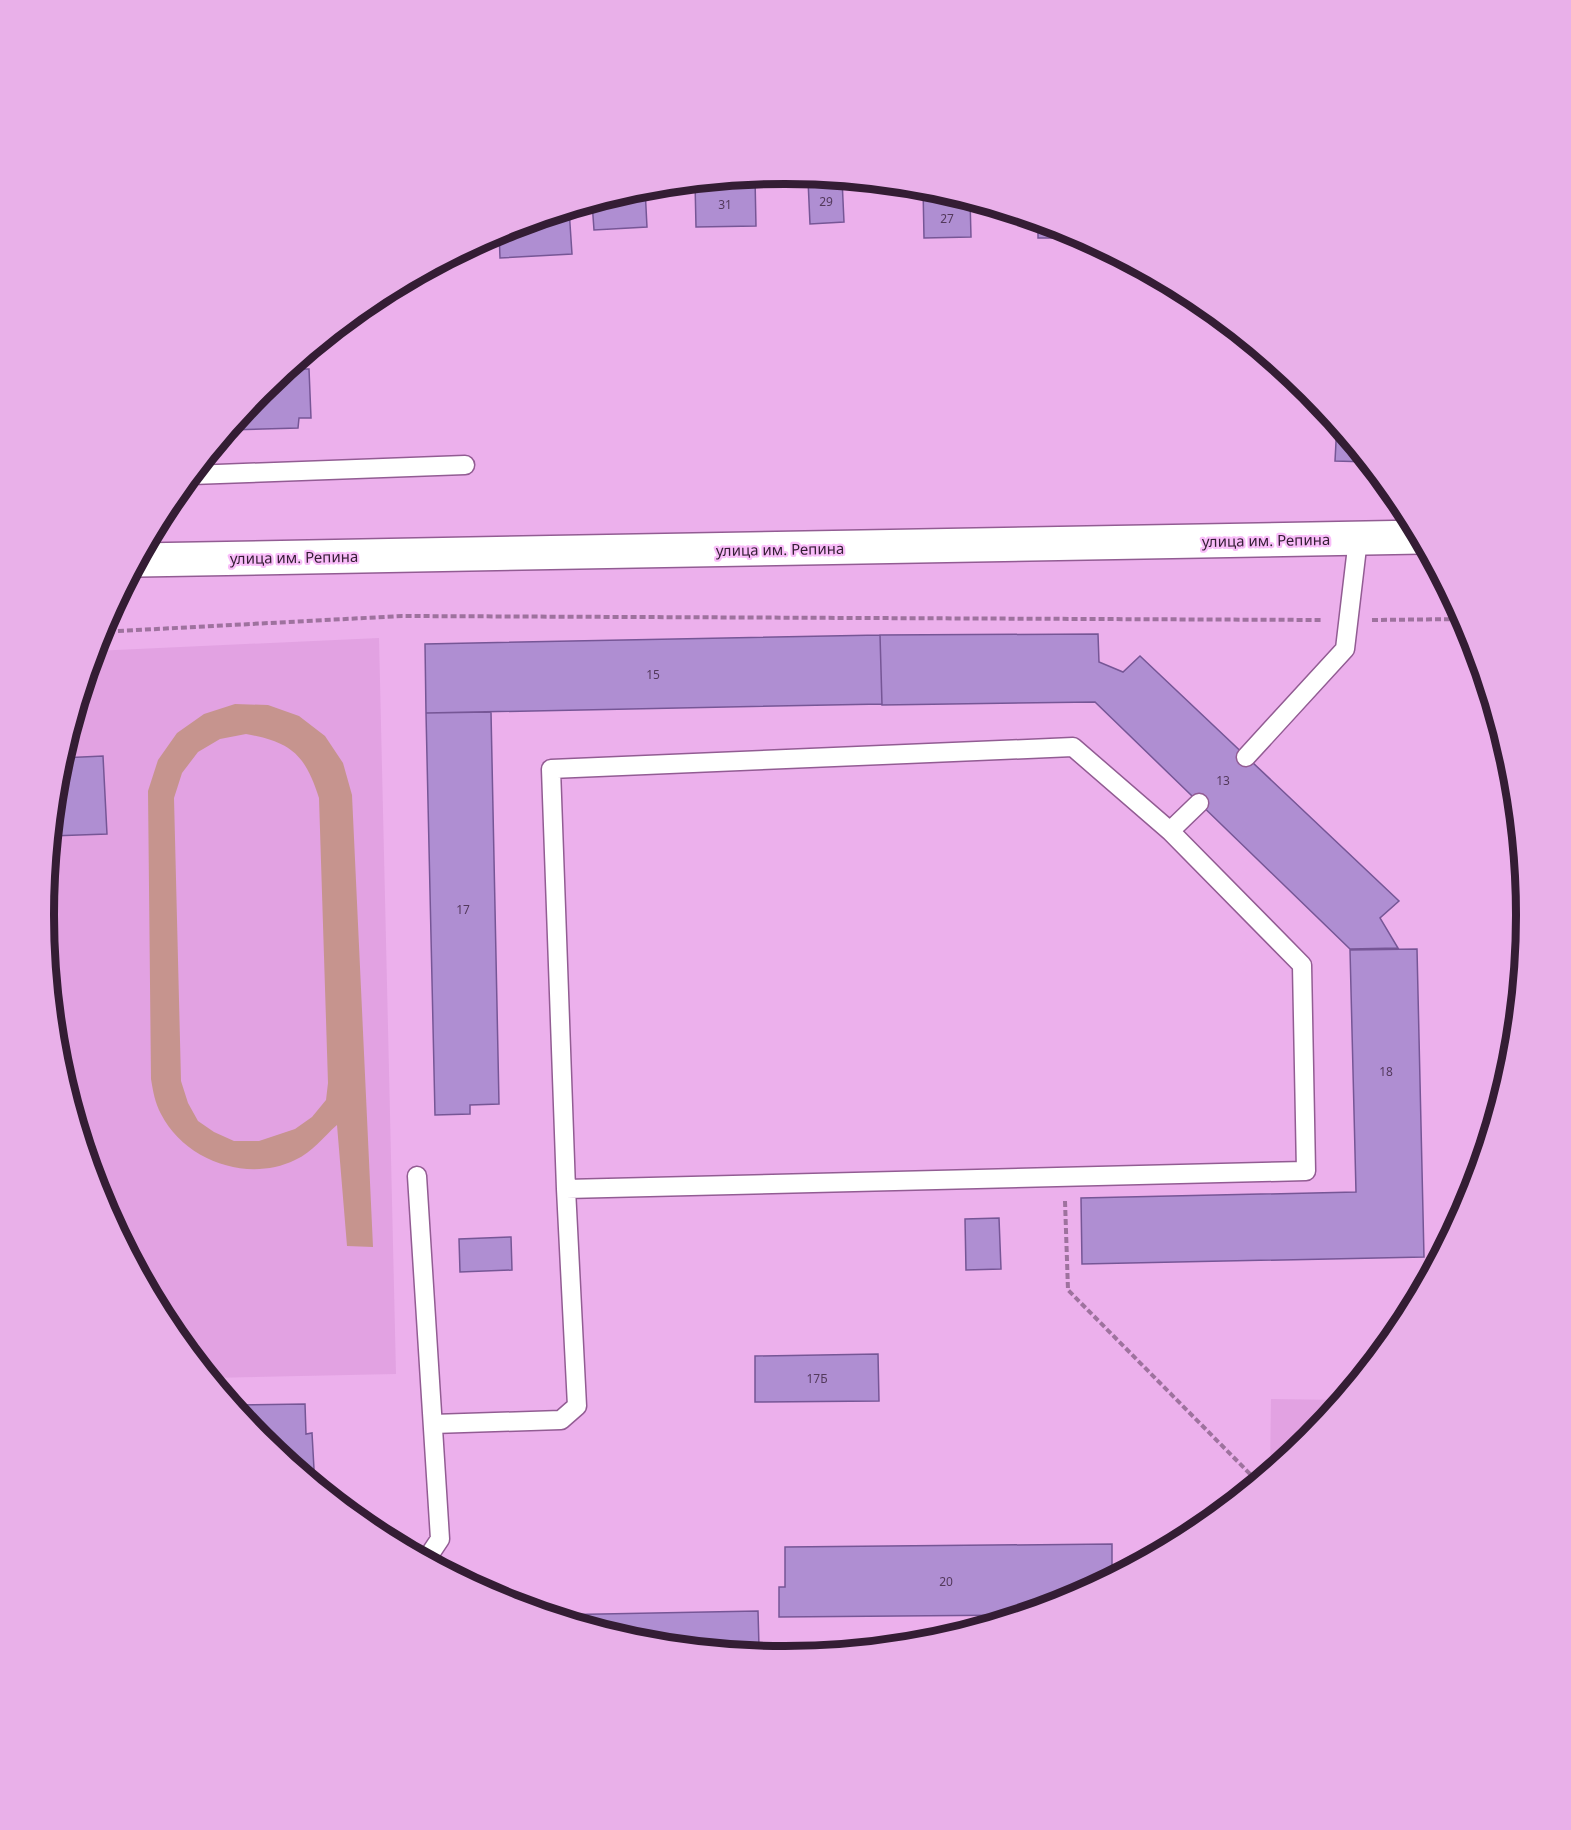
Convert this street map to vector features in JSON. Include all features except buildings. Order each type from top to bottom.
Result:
[{"type":"street","name":"улица им. Репина","points":[[146,560],[1412,537]]},
{"type":"lane","points":[[202,475],[465,465]]},
{"type":"lane","points":[[1246,757],[1345,650],[1358,538]]},
{"type":"lane","points":[[433,1424],[561,1420],[577,1406],[566,1189],[551,769],[1073,747],[1170,831],[1302,965],[1306,1171],[566,1189]]},
{"type":"lane","points":[[1170,831],[1199,803]]},
{"type":"lane","points":[[417,1176],[440,1539],[430,1554]]},
{"type":"path","points":[[112,631],[402,616],[1454,619]]},
{"type":"path","points":[[1064,1177],[1068,1290],[1253,1477]]},
{"type":"shaded area","points":[[379,638],[396,1374],[220,1378],[177,1321],[152,1281],[129,1239],[110,1195],[93,1150],[68,1058],[60,1010],[54,915],[60,820],[68,772],[79,726],[104,651]]},
{"type":"shaded area","points":[[235,704],[268,705],[299,716],[325,736],[343,763],[352,795],[373,1247],[347,1246],[337,1125],[313,1149],[295,1160],[277,1167],[238,1168],[219,1163],[185,1144],[161,1114],[156,1101],[151,1079],[148,791],[158,760],[177,733],[204,714]],"holes":[[[246,734],[261,737],[294,752],[308,771],[319,798],[328,1083],[326,1100],[312,1117],[295,1129],[259,1141],[234,1141],[214,1132],[198,1121],[188,1103],[181,1081],[174,798],[182,773],[198,752],[220,739]]]},
{"type":"shaded area","points":[[1271,1399],[1332,1400],[1303,1432],[1270,1463]]}]
